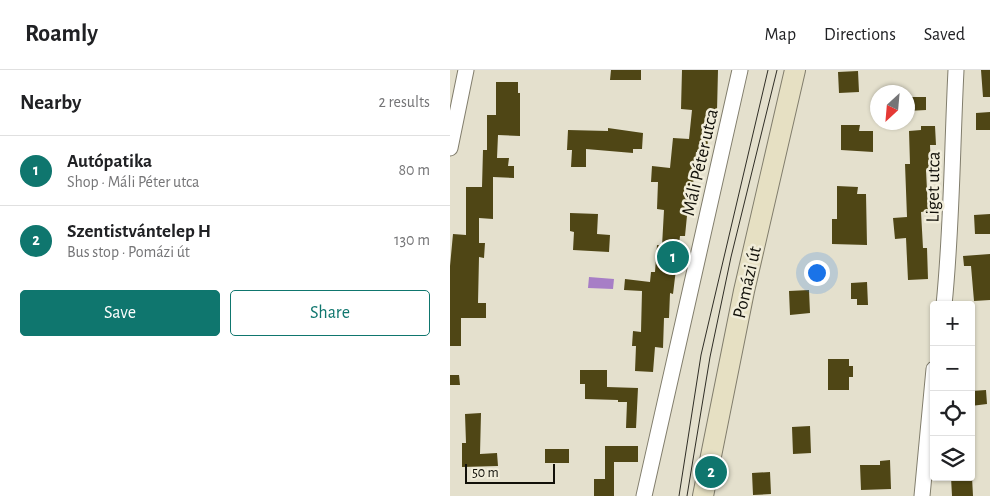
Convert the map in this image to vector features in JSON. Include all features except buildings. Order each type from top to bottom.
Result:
[{"type":"main road","name":"Pomázi út","points":[[703,496],[742,301],[795,70]]},
{"type":"street","points":[[450,148],[466,70]]},
{"type":"street","name":"Máli Péter utca","points":[[644,496],[740,70]]},
{"type":"street","name":"Liget utca","points":[[944,301],[951,233],[951,170],[956,70]]},
{"type":"street","points":[[922,496],[932,391]]},
{"type":"shaded area","points":[[589,277],[614,279],[613,289],[588,288]]},
{"type":"tram line","points":[[679,496],[701,355],[768,70]]},
{"type":"tram line","points":[[687,496],[710,357],[731,257],[777,70]]},
{"type":"place","name":"Autópatika","points":[[673,257]]},
{"type":"place","name":"Szentistvántelep H","points":[[711,472]]}]
